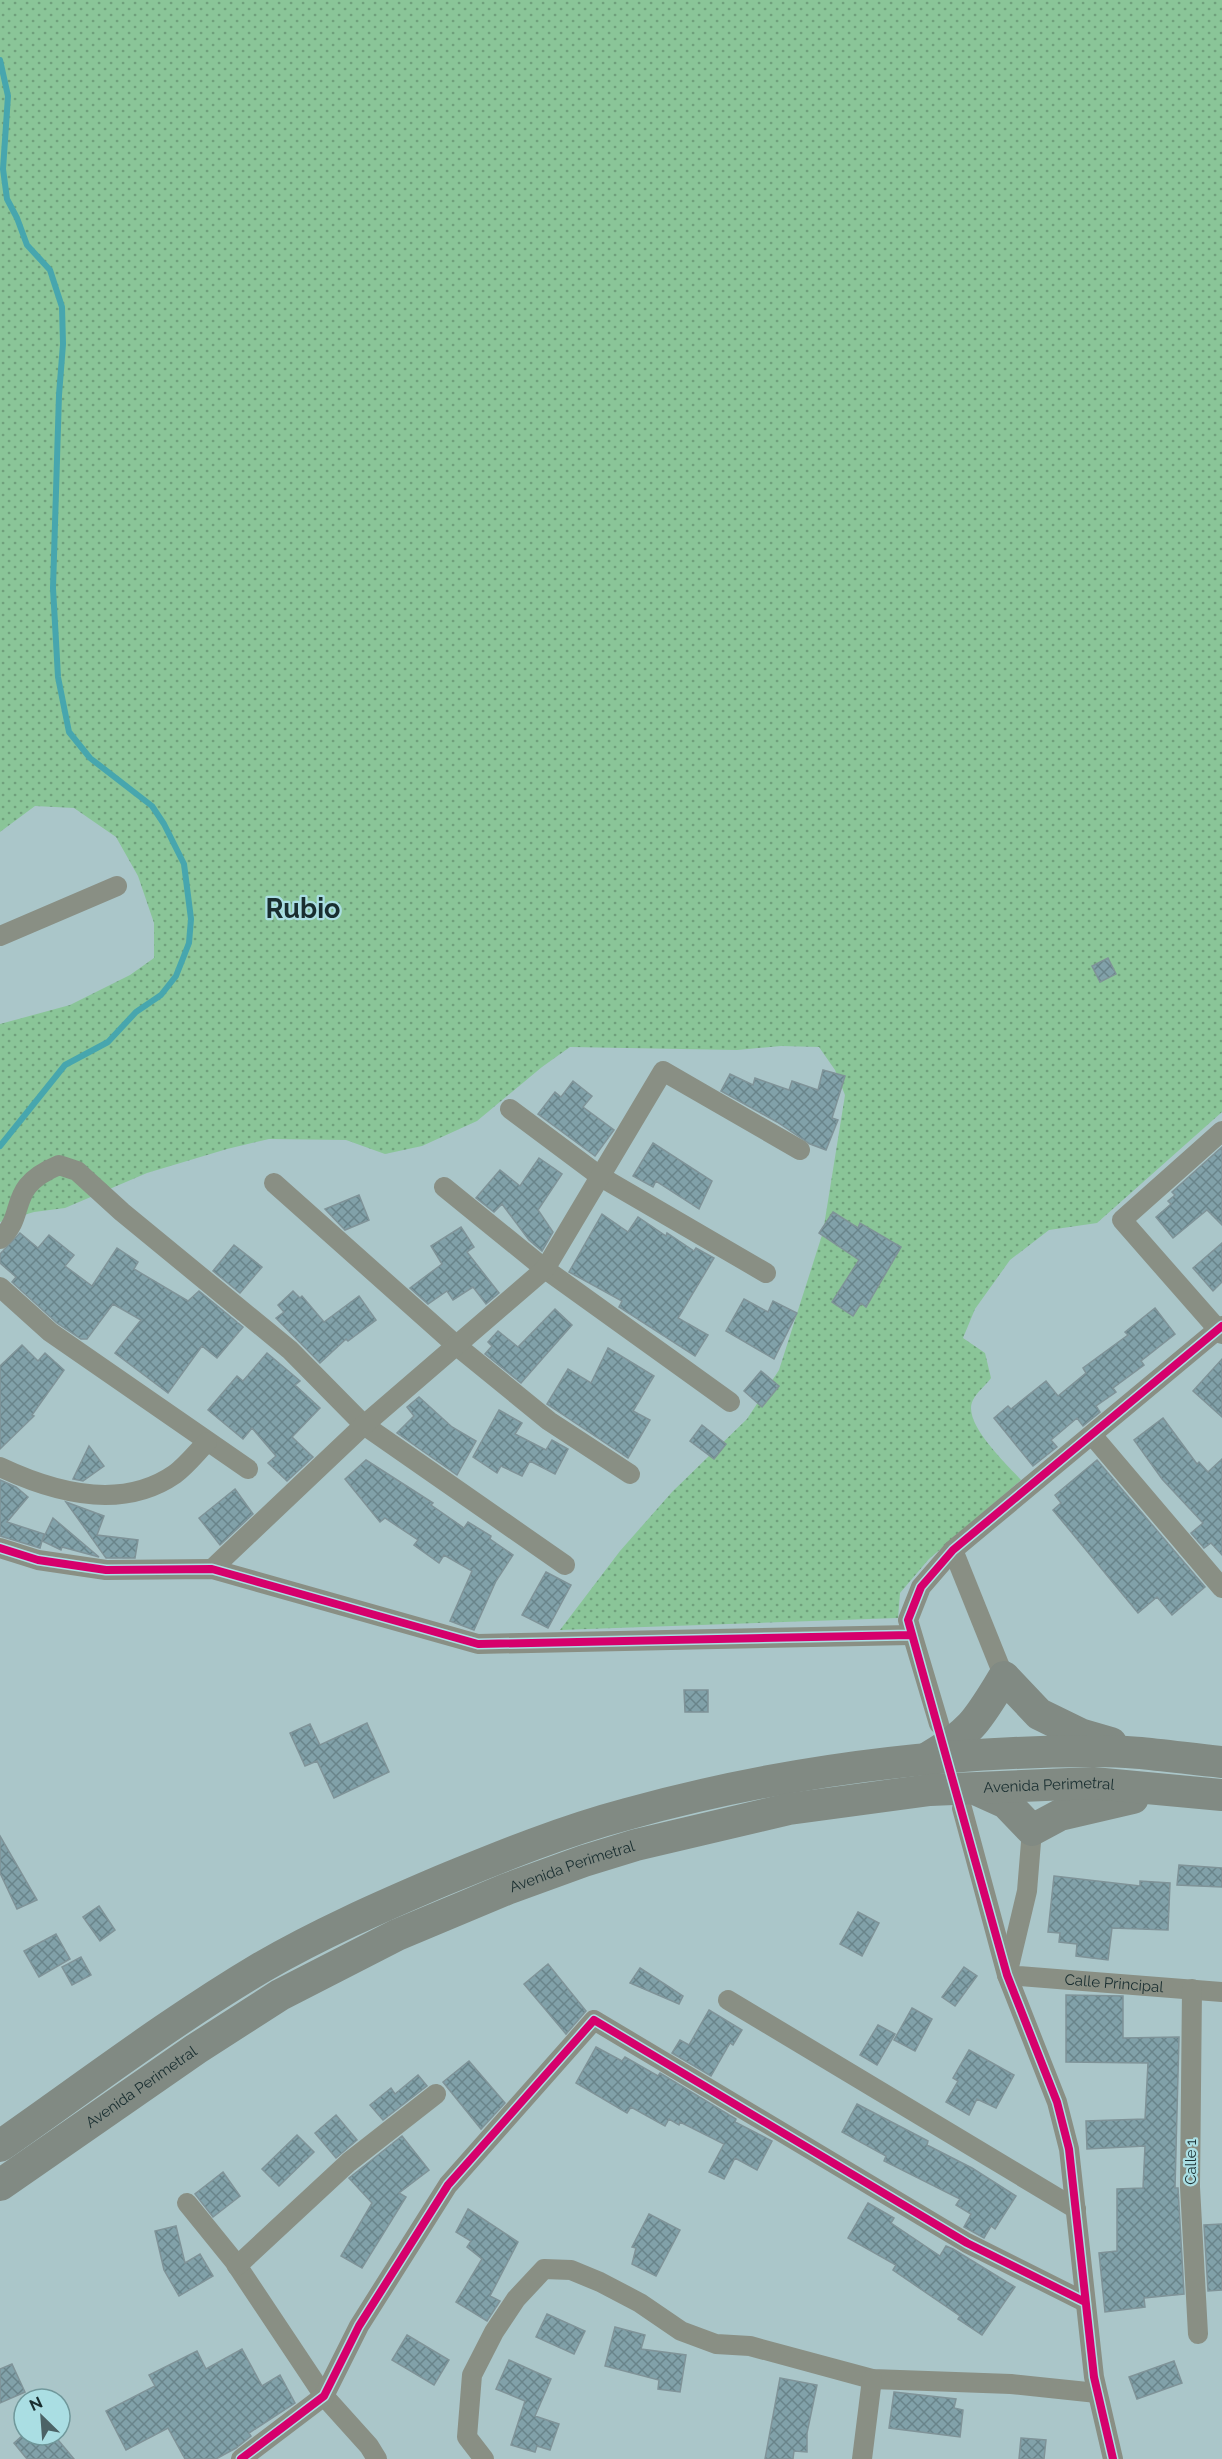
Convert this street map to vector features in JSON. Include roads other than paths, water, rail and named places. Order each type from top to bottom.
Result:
[{"type":"main road","points":[[927,1757],[959,1738],[974,1724],[1004,1677],[1039,1714],[1080,1734],[1155,1756]]},
{"type":"main road","points":[[0,2146],[178,2022],[263,1967],[393,1901],[495,1859],[628,1814],[784,1778],[927,1757],[1094,1750],[1222,1762]]},
{"type":"main road","name":"Avenida Perimetral","points":[[0,2185],[196,2049],[280,1995],[397,1935],[507,1889],[636,1845],[789,1809],[930,1790],[968,1798],[1093,1783],[1222,1795]]},
{"type":"main road","points":[[968,1798],[1006,1803],[1032,1830],[1060,1815],[1101,1803],[1175,1791]]},
{"type":"street","points":[[0,936],[117,886]]},
{"type":"street","points":[[212,1569],[364,1425],[545,1269],[663,1071],[800,1150]]},
{"type":"street","points":[[510,1109],[601,1177],[765,1273]]},
{"type":"street","points":[[939,1724],[908,1620],[921,1587],[953,1550],[1221,1330],[1122,1220],[1222,1131]]},
{"type":"street","points":[[0,1239],[5,1234],[19,1197],[30,1181],[59,1165],[77,1171],[122,1212],[290,1350],[364,1425],[565,1564]]},
{"type":"street","points":[[274,1182],[457,1346],[549,1421],[630,1473]]},
{"type":"street","points":[[444,1186],[545,1269],[730,1402]]},
{"type":"street","points":[[0,1287],[50,1332],[248,1469]]},
{"type":"street","points":[[1092,1435],[1222,1588]]},
{"type":"street","points":[[0,1467],[30,1481],[71,1492],[106,1495],[143,1491],[175,1474],[207,1442]]},
{"type":"street","points":[[0,1548],[38,1560],[106,1570],[212,1569],[478,1644],[911,1635]]},
{"type":"street","points":[[953,1550],[1004,1677]]},
{"type":"street","points":[[968,1798],[1007,1975],[1057,2102],[1069,2149],[1097,2393],[1113,2459]]},
{"type":"street","points":[[1007,1975],[1027,1891],[1032,1830]]},
{"type":"street","name":"Calle Principal","points":[[1007,1975],[1222,1992]]},
{"type":"street","name":"Calle 1","points":[[1192,1989],[1190,2187],[1198,2334]]},
{"type":"street","points":[[728,2000],[1076,2209]]},
{"type":"street","points":[[242,2459],[324,2396],[359,2326],[448,2185],[594,2020],[967,2242],[1085,2302]]},
{"type":"street","points":[[237,2266],[349,2162],[436,2094]]},
{"type":"street","points":[[187,2203],[237,2266],[324,2396],[369,2446],[377,2459]]},
{"type":"street","points":[[484,2459],[467,2437],[472,2375],[494,2331],[516,2299],[544,2269],[571,2270],[600,2282],[640,2303],[681,2331],[716,2344],[750,2346],[872,2379],[1011,2384],[1097,2393]]},
{"type":"street","points":[[862,2459],[872,2379]]},
{"type":"waterway","points":[[0,60],[8,96],[3,169],[7,199],[27,245],[50,270],[62,307],[63,344],[59,395],[53,588],[58,677],[69,732],[90,758],[152,806],[164,824],[184,864],[191,919],[189,943],[176,976],[161,995],[136,1012],[108,1042],[65,1065],[0,1146]]},
{"type":"district","name":"Rubio","points":[[303,909]]}]
